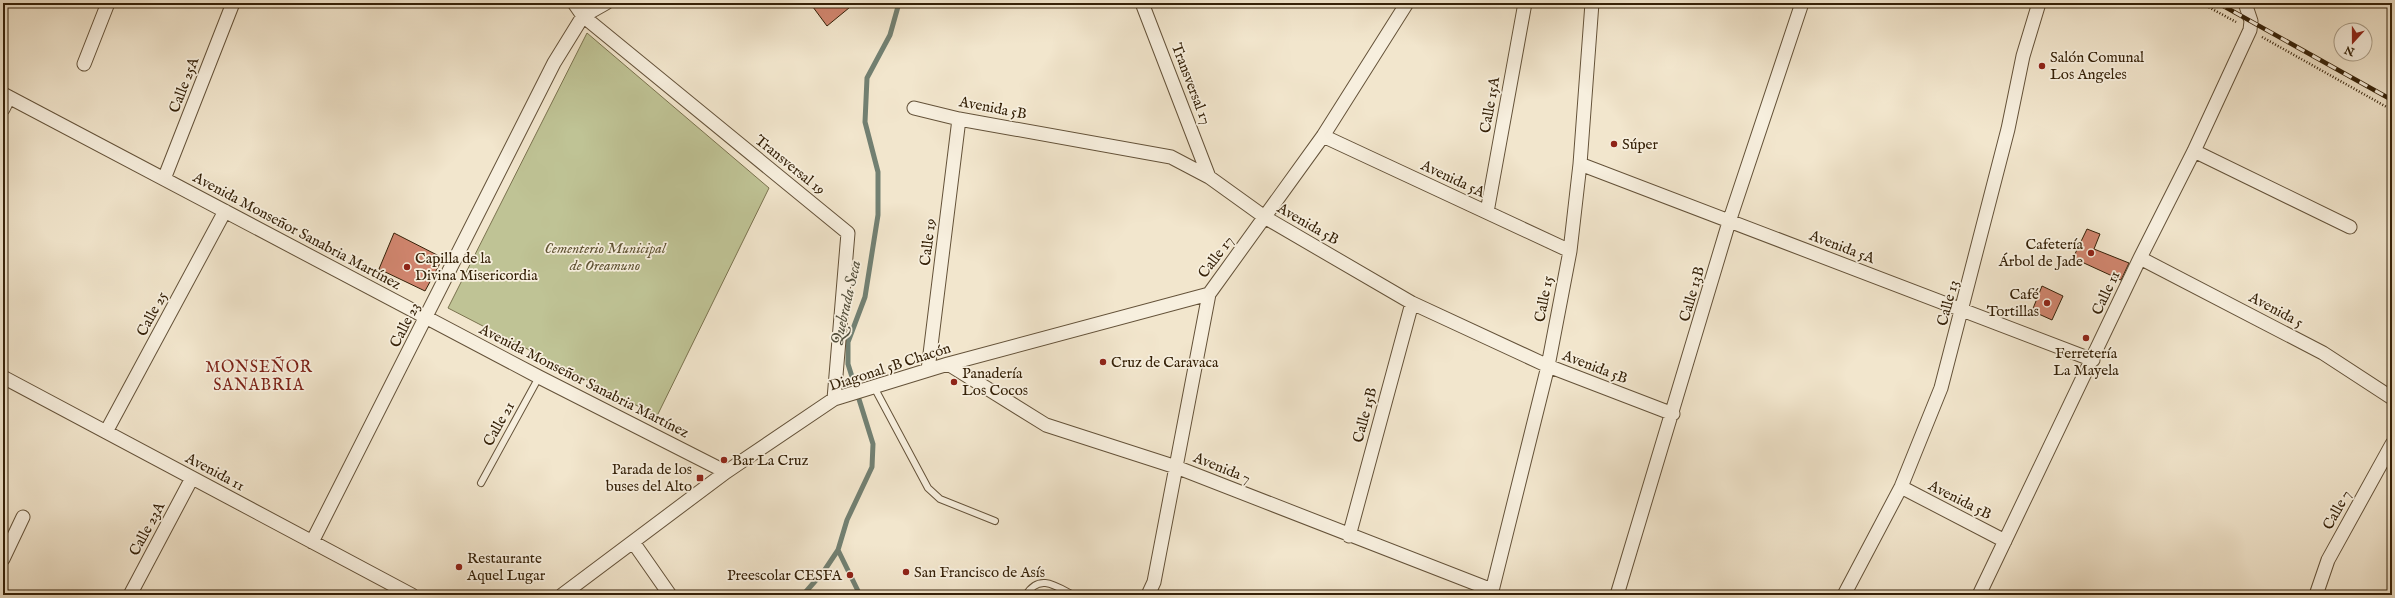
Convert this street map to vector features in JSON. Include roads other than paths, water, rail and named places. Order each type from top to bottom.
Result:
[{"type":"street","points":[[84,64],[108,3]]},
{"type":"street","name":"Calle 25A","points":[[164,179],[233,3]]},
{"type":"street","points":[[574,3],[582,16],[606,3]]},
{"type":"street","name":"Transversal 17","points":[[1142,3],[1209,177]]},
{"type":"street","name":"Calle 17","points":[[1148,595],[1154,582],[1209,294],[1266,218],[1323,136],[1407,3]]},
{"type":"street","name":"Calle 15A","points":[[1487,212],[1525,3]]},
{"type":"street","name":"Calle 15","points":[[1491,593],[1548,366],[1570,251],[1580,164],[1592,3]]},
{"type":"street","name":"Calle 13B","points":[[1617,595],[1673,414],[1729,222],[1802,3]]},
{"type":"street","name":"Calle 13","points":[[1844,595],[1901,487],[1941,388],[1963,310],[2008,129],[2023,56],[2039,3]]},
{"type":"street","name":"Calle 11","points":[[1979,595],[2093,360],[2140,258],[2194,151],[2250,30],[2251,21],[2245,3]]},
{"type":"street","name":"Calle 23","points":[[312,542],[554,63],[582,16]]},
{"type":"street","name":"Transversal 19","points":[[582,16],[848,233],[834,399]]},
{"type":"street","points":[[3,109],[6,95]]},
{"type":"street","name":"Avenida Monseñor Sanabria Martínez","points":[[6,95],[539,377],[726,472]]},
{"type":"street","name":"Avenida 5B","points":[[914,108],[959,119],[1171,157],[1209,177],[1266,218],[1412,303],[1548,366],[1673,414]]},
{"type":"street","name":"Calle 19","points":[[928,370],[959,119]]},
{"type":"street","name":"Avenida 5A","points":[[1323,136],[1570,251]]},
{"type":"street","points":[[2194,151],[2350,227]]},
{"type":"street","name":"Avenida 5A","points":[[1580,164],[2093,360]]},
{"type":"street","name":"Calle 25","points":[[106,432],[225,211]]},
{"type":"street","name":"Avenida 5","points":[[2140,258],[2323,353],[2392,398]]},
{"type":"street","name":"Diagonal 5B Chacón","points":[[562,595],[726,472],[834,399],[948,364],[1209,294]]},
{"type":"street","name":"Calle 15B","points":[[1349,536],[1412,303]]},
{"type":"street","name":"Avenida 7","points":[[948,364],[1046,425],[1176,467],[1491,593]]},
{"type":"street","name":"Avenida 11","points":[[3,377],[412,595]]},
{"type":"street","name":"Calle 7","points":[[2316,595],[2328,560],[2392,444]]},
{"type":"street","name":"Calle 23A","points":[[130,595],[192,478]]},
{"type":"street","name":"Avenida 5B","points":[[1901,487],[2005,541]]},
{"type":"street","points":[[4,553],[23,517]]},
{"type":"street","points":[[632,542],[670,595]]},
{"type":"lane","name":"Calle 21","points":[[481,483],[539,377]]},
{"type":"lane","points":[[874,387],[928,488],[940,499],[995,521]]},
{"type":"lane","points":[[1026,595],[1031,588],[1038,583],[1047,583],[1073,595]]},
{"type":"waterway","name":"Quebrada Seca","points":[[803,595],[824,571],[838,550],[847,520],[872,467],[873,444],[848,364],[848,342],[865,297],[878,215],[878,172],[865,122],[867,78],[890,35],[899,3]]},
{"type":"waterway","points":[[838,550],[860,595]]},
{"type":"railway","points":[[2218,3],[2392,100]]},
{"type":"place","name":"Salón Comunal Los Angeles","points":[[2042,66]]},
{"type":"place","name":"Súper","points":[[1614,144]]},
{"type":"place","name":"Cafetería Árbol de Jade","points":[[2091,253]]},
{"type":"place","name":"Capilla de la Divina Misericordia","points":[[407,267]]},
{"type":"place","name":"Café Tortillas","points":[[2047,303]]},
{"type":"place","name":"Ferretería La Mayela","points":[[2086,338]]},
{"type":"place","name":"Cruz de Caravaca","points":[[1103,362]]},
{"type":"place","name":"Panadería Los Cocos","points":[[954,382]]},
{"type":"place","name":"Bar La Cruz","points":[[724,460]]},
{"type":"place","name":"Parada de los buses del Alto","points":[[700,478]]},
{"type":"place","name":"Restaurante Aquel Lugar","points":[[459,567]]},
{"type":"place","name":"San Francisco de Asís","points":[[906,572]]},
{"type":"place","name":"Preescolar CESFA","points":[[850,575]]},
{"type":"district","name":"MONSEÑOR SANABRIA","points":[[259,377]]},
{"type":"park label","name":"Cementerio Municipal de Oreamuno","points":[[605,256]]}]
